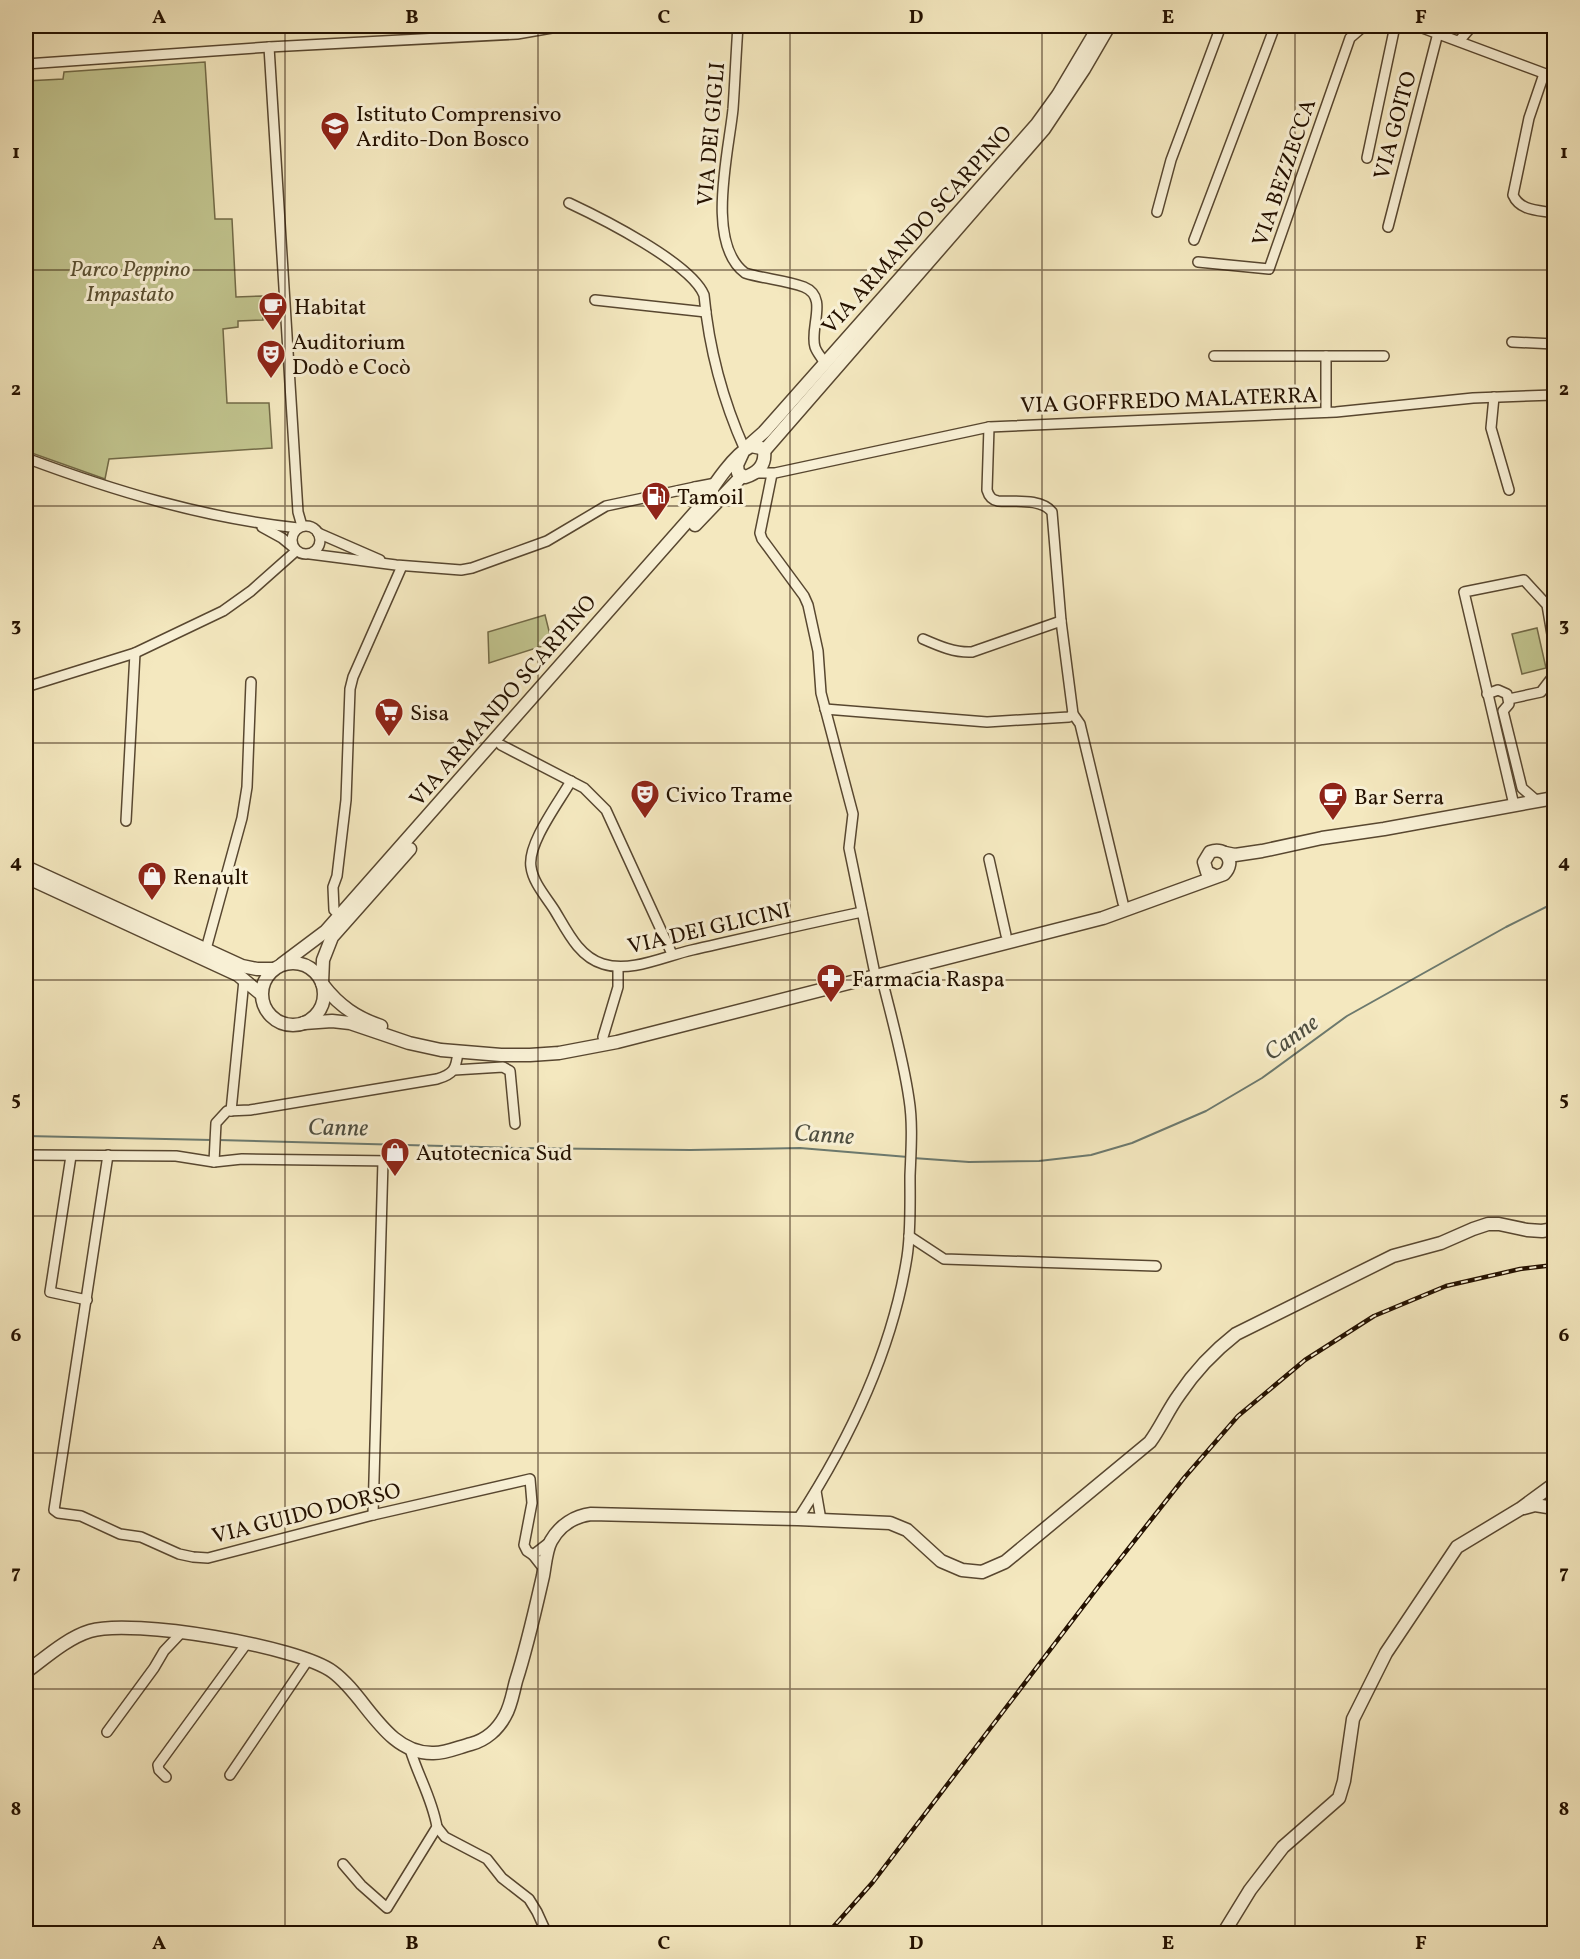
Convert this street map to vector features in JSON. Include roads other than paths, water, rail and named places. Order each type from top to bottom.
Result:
[{"type":"street","points":[[26,64],[269,47],[517,34],[563,26]]},
{"type":"street","name":"VIA DEI GIGLI","points":[[738,26],[733,108],[721,197],[724,237],[728,250],[745,273],[804,287],[814,295],[817,306],[813,334],[815,348],[825,363]]},
{"type":"street","name":"VIA ARMANDO SCARPINO","points":[[278,966],[326,931],[699,508],[716,483],[745,450],[764,432],[1037,124],[1099,26]]},
{"type":"street","name":"VIA ARMANDO SCARPINO","points":[[764,456],[1044,129],[1084,69],[1109,26]]},
{"type":"street","points":[[1157,212],[1171,160],[1221,26]]},
{"type":"street","points":[[1194,240],[1275,26]]},
{"type":"street","name":"VIA BEZZECCA","points":[[1198,262],[1269,269],[1350,38],[1364,26]]},
{"type":"street","points":[[1367,158],[1395,26]]},
{"type":"street","points":[[1417,26],[1554,77]]},
{"type":"street","points":[[1459,41],[1472,26]]},
{"type":"street","name":"VIA GOITO","points":[[1388,227],[1438,33]]},
{"type":"street","points":[[269,47],[300,527],[291,539],[294,549]]},
{"type":"street","points":[[1544,74],[1529,118],[1513,195],[1517,204],[1523,207],[1554,213]]},
{"type":"street","points":[[569,203],[602,218],[680,268],[701,288],[714,361],[735,428],[745,450]]},
{"type":"street","points":[[595,300],[706,312]]},
{"type":"street","points":[[1512,342],[1554,344]]},
{"type":"street","points":[[1214,356],[1384,356]]},
{"type":"street","points":[[1326,356],[1326,412]]},
{"type":"street","name":"VIA GOFFREDO MALATERRA","points":[[755,473],[772,474],[989,427],[1326,412],[1494,397],[1554,395]]},
{"type":"street","points":[[1494,397],[1491,428],[1509,490]]},
{"type":"street","points":[[989,427],[987,490],[989,495],[993,500],[998,501],[1039,503],[1049,507],[1052,512],[1061,621],[1073,714],[1080,724],[1123,903]]},
{"type":"street","points":[[756,446],[764,456],[755,473],[742,476],[738,473],[737,465],[745,450],[756,446]]},
{"type":"street","name":"VIA GOFFREDO MALATERRA","points":[[764,456],[777,469],[789,469]]},
{"type":"street","points":[[26,458],[152,501],[255,524],[311,527],[318,533],[365,554],[399,566]]},
{"type":"street","points":[[772,474],[760,533],[808,605],[818,651],[820,693],[854,814],[849,848],[862,912],[903,1068],[911,1127],[909,1236],[895,1314],[877,1373],[816,1491],[798,1519]]},
{"type":"street","name":"VIA ARMANDO SCARPINO","points":[[323,984],[323,960],[332,937],[704,514],[742,476]]},
{"type":"street","points":[[255,524],[282,538],[302,554],[399,566],[461,570],[547,540],[606,506],[716,483]]},
{"type":"street","points":[[695,487],[708,494],[730,490]]},
{"type":"street","points":[[310,554],[320,546],[318,533]]},
{"type":"street","points":[[26,687],[135,653],[223,611],[251,591],[294,549]]},
{"type":"street","points":[[340,915],[334,910],[333,887],[337,876],[346,800],[350,689],[355,669],[399,566]]},
{"type":"street","points":[[1514,805],[1464,592],[1524,580],[1547,605],[1554,646]]},
{"type":"street","points":[[923,639],[954,651],[972,652],[1061,621]]},
{"type":"street","points":[[126,821],[135,653]]},
{"type":"street","points":[[1509,699],[1541,692],[1554,675]]},
{"type":"street","points":[[206,949],[242,818],[248,787],[251,682]]},
{"type":"street","points":[[1487,694],[1498,690],[1507,694],[1509,704],[1503,711],[1522,788],[1537,801]]},
{"type":"street","points":[[825,709],[987,722],[1069,717],[1073,714]]},
{"type":"street","points":[[501,745],[571,781],[596,798],[606,810],[672,954]]},
{"type":"street","name":"VIA DEI GLICINI","points":[[571,781],[537,840],[532,852],[531,867],[536,880],[564,926],[583,952],[595,961],[618,967],[632,966],[672,954],[862,912]]},
{"type":"street","points":[[1221,874],[1207,872],[1204,859],[1210,852],[1219,850],[1235,855],[1262,851],[1322,838],[1554,798]]},
{"type":"street","points":[[26,867],[242,966],[257,969],[291,962],[301,963],[317,974],[340,1005],[354,1015],[375,1024],[411,1036],[442,1042],[471,1046],[530,1048],[603,1037],[1103,918],[1221,874],[1262,851]]},
{"type":"street","points":[[1221,874],[1230,860],[1225,853]]},
{"type":"street","points":[[989,859],[1006,935]]},
{"type":"street","points":[[278,966],[267,976],[262,985],[261,994],[263,1004],[275,1020],[284,1024],[294,1026],[332,1021],[350,1023],[409,1043],[458,1052],[530,1055],[587,1048],[1101,911],[1192,876],[1204,865]]},
{"type":"street","points":[[26,877],[238,975],[261,994]]},
{"type":"street","points":[[603,1037],[618,987],[618,967]]},
{"type":"street","points":[[231,1110],[244,980]]},
{"type":"street","points":[[304,1023],[318,1012],[324,995],[323,984]]},
{"type":"street","points":[[214,1162],[216,1123],[227,1111],[250,1110],[437,1079],[448,1076],[454,1070],[458,1052]]},
{"type":"street","points":[[454,1070],[503,1067],[510,1071],[515,1124]]},
{"type":"street","points":[[26,1155],[176,1156],[214,1162],[242,1160],[388,1161],[373,1515]]},
{"type":"street","name":"VIA GUIDO DORSO","points":[[108,1155],[54,1510],[58,1513],[81,1516],[120,1534],[141,1537],[193,1557],[208,1558],[373,1515],[530,1479],[532,1503],[524,1545],[533,1555]]},
{"type":"street","points":[[71,1156],[50,1292],[87,1300]]},
{"type":"street","points":[[544,1569],[533,1555],[551,1541],[569,1521],[591,1514],[890,1523],[899,1526],[941,1561],[972,1572],[988,1570],[1005,1562],[1150,1442],[1200,1367],[1215,1350],[1236,1334],[1393,1256],[1441,1243],[1488,1224],[1542,1232],[1554,1229]]},
{"type":"street","points":[[909,1236],[944,1259],[1156,1266]]},
{"type":"street","points":[[1223,1934],[1250,1890],[1283,1847],[1338,1797],[1344,1781],[1353,1719],[1386,1653],[1457,1547],[1520,1509],[1554,1484]]},
{"type":"street","points":[[816,1491],[821,1520]]},
{"type":"street","points":[[1520,1509],[1536,1505],[1554,1508]]},
{"type":"street","points":[[26,1672],[73,1639],[90,1631],[108,1628],[136,1628],[235,1639],[318,1663],[333,1672],[347,1685],[375,1720],[404,1747],[433,1754],[477,1742],[494,1732],[506,1716],[528,1644],[551,1541]]},
{"type":"street","points":[[107,1732],[164,1651],[181,1633]]},
{"type":"street","points":[[166,1777],[159,1770],[158,1765],[247,1643]]},
{"type":"street","points":[[230,1775],[309,1660]]},
{"type":"street","points":[[410,1749],[431,1801],[437,1827],[445,1837],[487,1859],[502,1878],[529,1899],[547,1934]]},
{"type":"street","points":[[343,1864],[361,1885],[387,1908],[437,1827]]},
{"type":"waterway","name":"Canne","points":[[913,1158],[969,1162],[1039,1161],[1091,1155],[1132,1143],[1206,1111],[1262,1078],[1347,1016],[1506,927],[1554,903]]},
{"type":"waterway","name":"Canne","points":[[26,1136],[212,1140]]},
{"type":"waterway","name":"Canne","points":[[218,1140],[516,1148],[690,1150],[800,1148],[908,1157]]},
{"type":"railway","points":[[827,1934],[873,1882],[1184,1478],[1238,1416],[1305,1360],[1374,1316],[1446,1286],[1520,1269],[1554,1265]]},
{"type":"place","name":"Istituto Comprensivo Ardito-Don Bosco","points":[[335,152]]},
{"type":"place","name":"Habitat","points":[[273,332]]},
{"type":"place","name":"Auditorium Dodò e Cocò","points":[[271,380]]},
{"type":"place","name":"Tamoil","points":[[656,522]]},
{"type":"place","name":"Sisa","points":[[389,738]]},
{"type":"place","name":"Civico Trame","points":[[645,820]]},
{"type":"place","name":"Bar Serra","points":[[1333,822]]},
{"type":"place","name":"Renault","points":[[152,902]]},
{"type":"place","name":"Farmacia Raspa","points":[[831,1004]]},
{"type":"place","name":"Autotecnica Sud","points":[[395,1178]]},
{"type":"park label","name":"Parco Peppino Impastato","points":[[130,280]]}]
